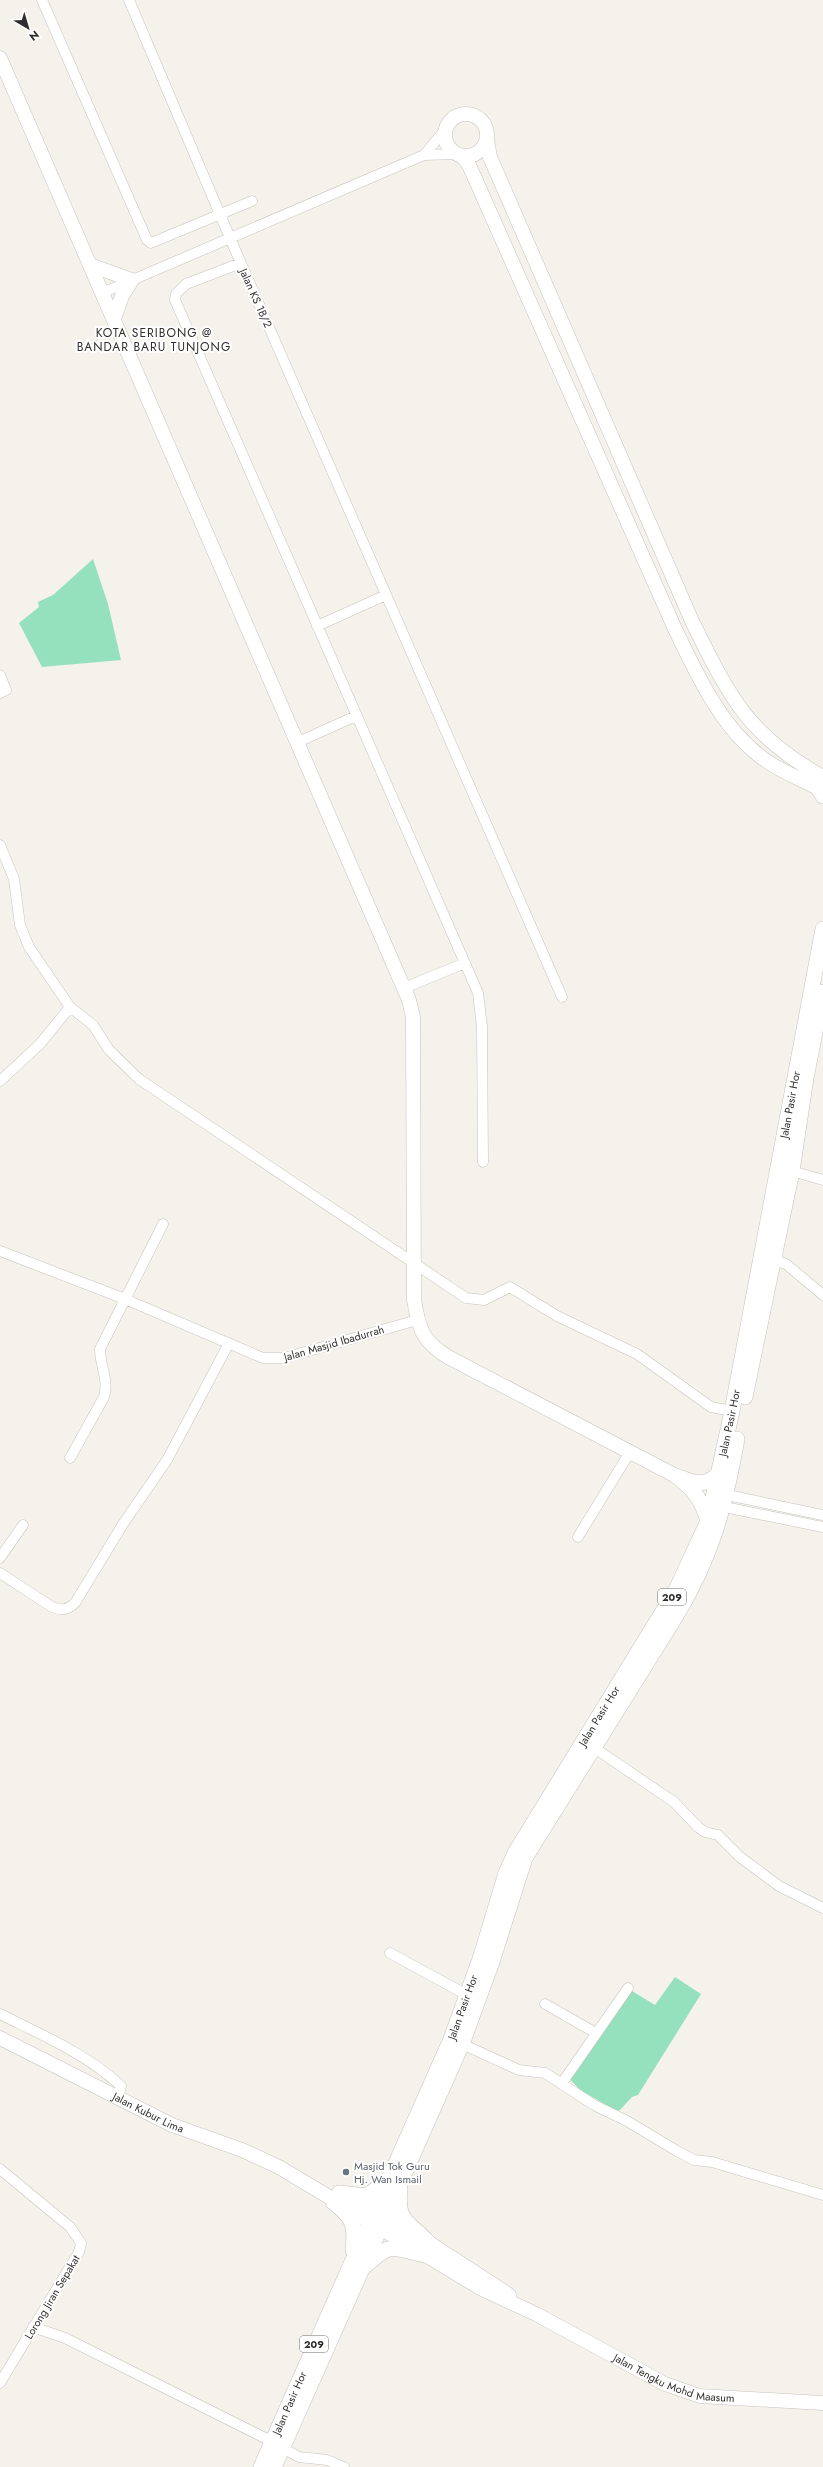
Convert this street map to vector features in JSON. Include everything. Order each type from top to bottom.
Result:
[{"type":"main road","name":"Jalan Pasir Hor","points":[[394,2182],[467,1995],[506,1873],[515,1853],[676,1590],[708,1520],[720,1472],[732,1411],[823,929]]},
{"type":"main road","name":"Jalan Pasir Hor","points":[[274,2467],[276,2444],[352,2259],[376,2219],[462,2044],[492,1962],[525,1858],[688,1596],[707,1557],[726,1501],[792,1171],[806,1078],[823,992]]},
{"type":"main road","points":[[676,1476],[703,1483],[712,1480],[720,1472]]},
{"type":"main road","points":[[676,1476],[696,1492],[705,1508],[708,1520]]},
{"type":"main road","points":[[336,2197],[366,2196],[394,2182],[399,2198],[401,2214],[426,2249]]},
{"type":"main road","points":[[336,2197],[354,2226],[352,2259]]},
{"type":"main road","name":"Jalan Pasir Hor","points":[[261,2467],[276,2444],[359,2272],[376,2219]]},
{"type":"main road","points":[[359,2272],[379,2253],[394,2246],[426,2249]]},
{"type":"street","points":[[42,0],[147,240],[152,243],[252,201]]},
{"type":"street","name":"Jalan KS 1B/2","points":[[129,0],[220,215],[562,997]]},
{"type":"street","points":[[0,58],[404,988],[413,1017],[414,1300],[417,1320],[422,1333],[437,1350],[676,1476]]},
{"type":"street","points":[[102,293],[424,155],[475,154],[485,146],[487,140],[488,133],[482,120],[470,113],[457,115],[452,119],[424,155]]},
{"type":"street","points":[[446,128],[446,141],[452,151],[460,155],[469,165],[695,671],[719,711],[746,745],[762,758],[822,788]]},
{"type":"street","points":[[487,140],[490,157],[692,622],[735,702],[760,734],[822,788]]},
{"type":"street","points":[[241,263],[186,284],[176,294],[175,300],[478,993],[482,1027],[483,1162]]},
{"type":"street","points":[[90,265],[132,280]]},
{"type":"street","points":[[114,319],[122,296],[132,280]]},
{"type":"street","points":[[618,500],[635,492]]},
{"type":"street","points":[[317,626],[386,595]]},
{"type":"street","points":[[0,675],[6,690],[0,693]]},
{"type":"street","points":[[298,742],[356,716]]},
{"type":"street","points":[[0,845],[14,879],[23,934],[48,977],[70,1008],[94,1025],[108,1050],[139,1079],[293,1184],[414,1262],[466,1298],[484,1300],[510,1287],[557,1316],[638,1354],[711,1407],[732,1411]]},
{"type":"street","points":[[404,988],[465,963]]},
{"type":"street","points":[[0,1081],[40,1044],[70,1008]]},
{"type":"street","points":[[792,1171],[823,1180]]},
{"type":"street","points":[[70,1458],[104,1396],[107,1386],[100,1361],[100,1349],[163,1224]]},
{"type":"street","name":"Jalan Masjid Ibadurrah","points":[[0,1251],[125,1299],[228,1345],[273,1360],[417,1320]]},
{"type":"street","points":[[774,1260],[786,1264],[823,1295]]},
{"type":"street","points":[[0,1573],[52,1607],[61,1610],[69,1608],[75,1603],[127,1519],[167,1460],[228,1345]]},
{"type":"street","points":[[578,1537],[630,1452]]},
{"type":"street","points":[[726,1501],[823,1515]]},
{"type":"street","points":[[726,1501],[823,1527]]},
{"type":"street","points":[[0,1558],[23,1526]]},
{"type":"street","points":[[594,1746],[674,1802],[698,1827],[705,1832],[718,1835],[740,1857],[779,1886],[823,1908]]},
{"type":"street","points":[[390,1953],[467,1995]]},
{"type":"street","points":[[562,2083],[628,1988]]},
{"type":"street","points":[[545,2004],[596,2033]]},
{"type":"street","points":[[0,2014],[65,2047],[104,2070],[121,2086],[118,2098]]},
{"type":"street","name":"Jalan Kubur Lima","points":[[0,2038],[172,2125],[242,2150],[336,2197],[376,2219]]},
{"type":"street","points":[[462,2044],[502,2064],[519,2070],[545,2073],[594,2105],[627,2121],[694,2160],[712,2162],[823,2195]]},
{"type":"street","name":"Lorong Jiran Sepakat","points":[[0,2169],[70,2227],[81,2243],[79,2252],[0,2383]]},
{"type":"street","name":"Jalan Tengku Mohd Maasum","points":[[376,2219],[426,2249],[482,2289],[536,2314],[649,2376],[681,2391],[720,2398],[823,2403]]},
{"type":"street","points":[[34,2328],[66,2338],[300,2457],[327,2460],[344,2467]]},
{"type":"green space","points":[[93,559],[108,604],[121,660],[42,667],[19,623],[39,607],[38,602],[53,595]]},
{"type":"green space","points":[[675,1977],[701,1994],[638,2095],[632,2097],[620,2110],[617,2111],[580,2090],[569,2078],[632,1991],[655,2005]]},
{"type":"place","name":"Masjid Tok Guru Hj. Wan Ismail","points":[[346,2172]]},
{"type":"district","name":"KOTA SERIBONG @ BANDAR BARU TUNJONG","points":[[154,340]]}]
